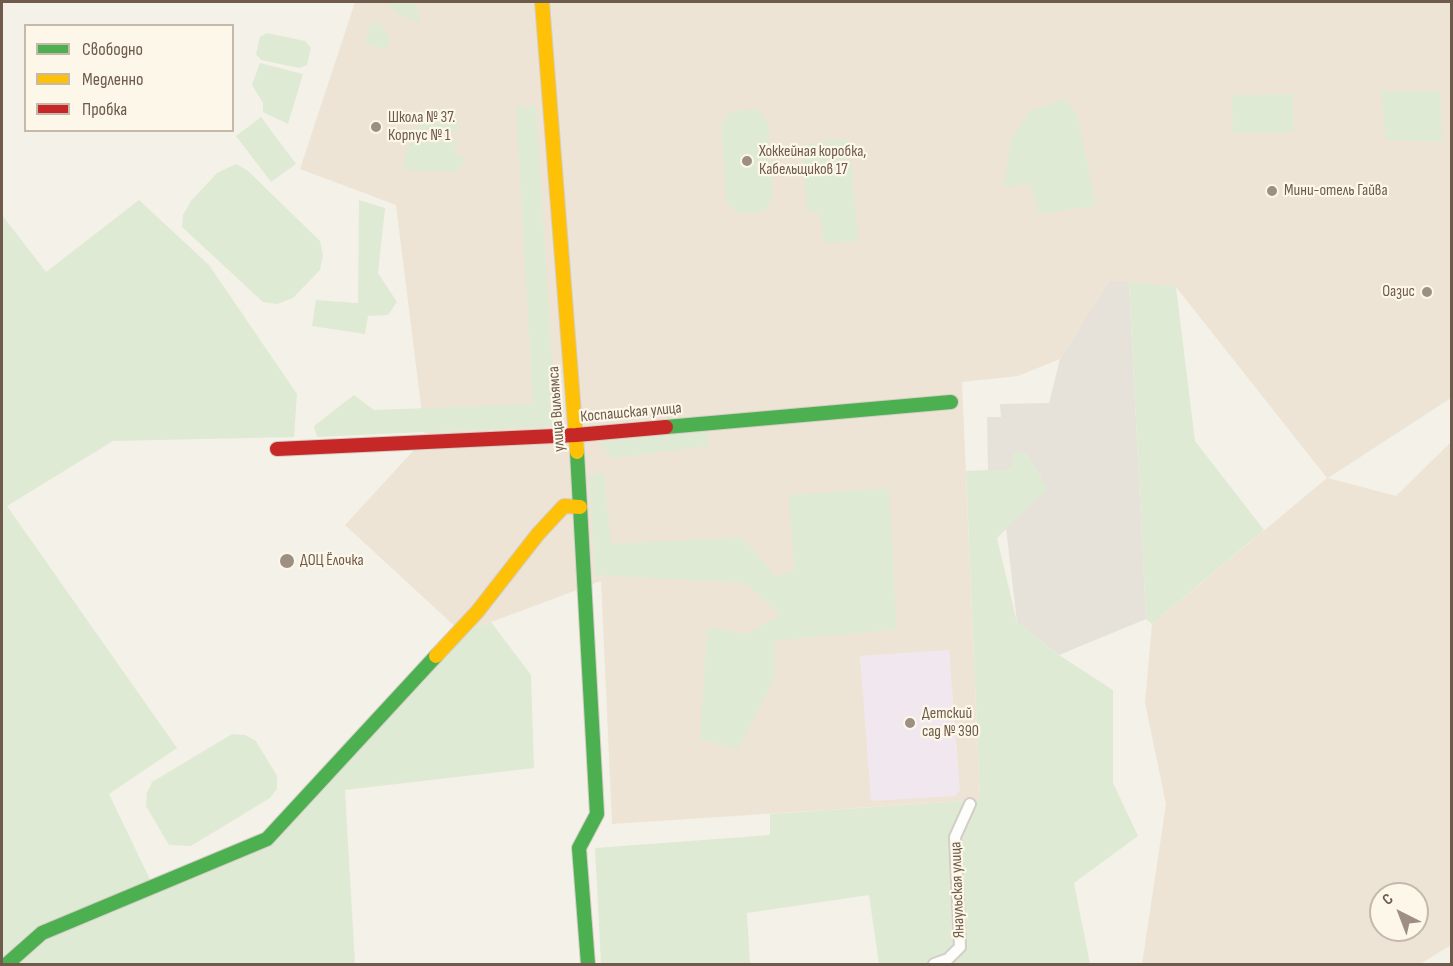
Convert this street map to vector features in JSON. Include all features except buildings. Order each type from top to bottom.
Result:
[{"type":"street","name":"улица Вильямса","points":[[542,2],[576,435],[597,814],[579,848],[588,964]]},
{"type":"street","name":"Коспашская улица","points":[[277,449],[576,435],[951,402]]},
{"type":"street","points":[[7,964],[42,933],[267,839],[477,612],[538,534],[564,506],[580,507]]},
{"type":"street","name":"Янаульская улица","points":[[934,964],[948,959],[960,946],[955,837],[970,804]]},
{"type":"shaded area","points":[[355,2],[1451,2],[1451,398],[1328,478],[1396,496],[1451,442],[1451,945],[1420,964],[1142,964],[1166,804],[1145,703],[1152,624],[1327,478],[1176,287],[1109,281],[1060,359],[1018,376],[962,382],[980,800],[612,824],[601,581],[462,633],[345,525],[425,438],[396,205],[300,169]]},
{"type":"shaded area","points":[[1109,281],[1129,282],[1146,619],[1059,655],[1017,622],[1005,519],[988,469],[987,417],[1001,417],[1000,404],[1049,403],[1060,359]]},
{"type":"shaded area","name":"Детский сад № 390","points":[[949,650],[960,790],[955,796],[871,801],[860,656]]},
{"type":"green space","points":[[386,2],[414,2],[422,23],[399,15]]},
{"type":"green space","points":[[371,22],[381,24],[390,40],[387,49],[365,44]]},
{"type":"green space","points":[[267,33],[305,41],[311,48],[307,65],[299,68],[261,60],[256,54],[260,37]]},
{"type":"green space","points":[[260,63],[303,74],[288,124],[263,112],[263,103],[252,85]]},
{"type":"green space","points":[[1381,91],[1440,91],[1442,142],[1386,140]]},
{"type":"green space","points":[[1293,94],[1294,132],[1233,133],[1232,95]]},
{"type":"green space","points":[[1066,99],[1078,116],[1096,206],[1039,214],[1030,184],[1004,188],[1011,138],[1030,111]]},
{"type":"green space","points":[[536,105],[556,426],[317,437],[314,426],[354,395],[374,410],[533,404],[516,107]]},
{"type":"green space","points":[[456,108],[458,132],[416,131],[423,110]]},
{"type":"green space","name":"Хоккейная коробка, Кабельщиков 17","points":[[758,110],[768,122],[773,198],[764,211],[737,213],[726,201],[721,125],[730,112]]},
{"type":"green space","points":[[261,117],[296,164],[271,182],[236,136]]},
{"type":"green space","points":[[849,140],[859,241],[824,243],[820,214],[807,211],[801,148],[806,144]]},
{"type":"green space","points":[[458,141],[454,153],[466,158],[458,172],[403,170],[409,143]]},
{"type":"green space","points":[[236,164],[247,170],[320,241],[323,255],[320,270],[293,298],[277,304],[263,302],[182,227],[183,215],[191,201],[217,173]]},
{"type":"green space","points":[[139,200],[209,265],[297,394],[294,437],[113,441],[7,506],[177,748],[109,794],[156,892],[269,846],[462,633],[491,622],[531,675],[534,768],[345,790],[355,964],[2,964],[2,215],[46,272]]},
{"type":"green space","points":[[359,200],[385,208],[378,273],[397,302],[388,315],[368,316],[365,334],[312,326],[316,300],[358,303]]},
{"type":"green space","points":[[1129,282],[1176,287],[1195,441],[1264,530],[1152,624],[1146,619]]},
{"type":"green space","points":[[708,432],[708,446],[613,458],[598,442]]},
{"type":"green space","points":[[1026,452],[1048,488],[997,538],[1017,622],[1059,655],[1113,690],[1113,783],[1138,836],[1074,883],[1090,964],[879,964],[869,895],[747,913],[750,964],[601,964],[595,848],[770,835],[770,814],[980,800],[966,471],[1011,469],[1013,453]]},
{"type":"green space","points":[[604,474],[611,544],[742,537],[776,577],[794,571],[789,495],[889,488],[897,629],[775,641],[775,677],[738,749],[700,739],[707,627],[747,634],[780,615],[746,583],[595,575],[589,475]]},
{"type":"green space","points":[[232,734],[245,735],[256,741],[277,776],[277,789],[270,798],[191,846],[169,845],[146,806],[147,793],[152,782]]},
{"type":"traffic: fast","points":[[666,427],[951,402]]},
{"type":"traffic: fast","points":[[577,452],[597,814],[579,848],[588,964]]},
{"type":"traffic: fast","points":[[7,964],[42,933],[267,839],[436,656]]},
{"type":"traffic: slow","points":[[542,2],[577,452]]},
{"type":"traffic: slow","points":[[436,656],[477,612],[538,534],[564,506],[580,507]]},
{"type":"traffic: jam","points":[[277,449],[576,435],[666,427]]},
{"type":"place","name":"Школа № 37. Корпус № 1","points":[[376,127]]},
{"type":"place","name":"Хоккейная коробка, Кабельщиков 17","points":[[747,161]]},
{"type":"place","name":"Мини-отель Гайва","points":[[1272,191]]},
{"type":"place","name":"Оазис","points":[[1427,292]]},
{"type":"place","name":"ДОЦ Ёлочка","points":[[287,561]]},
{"type":"place","name":"Детский сад № 390","points":[[910,723]]}]
